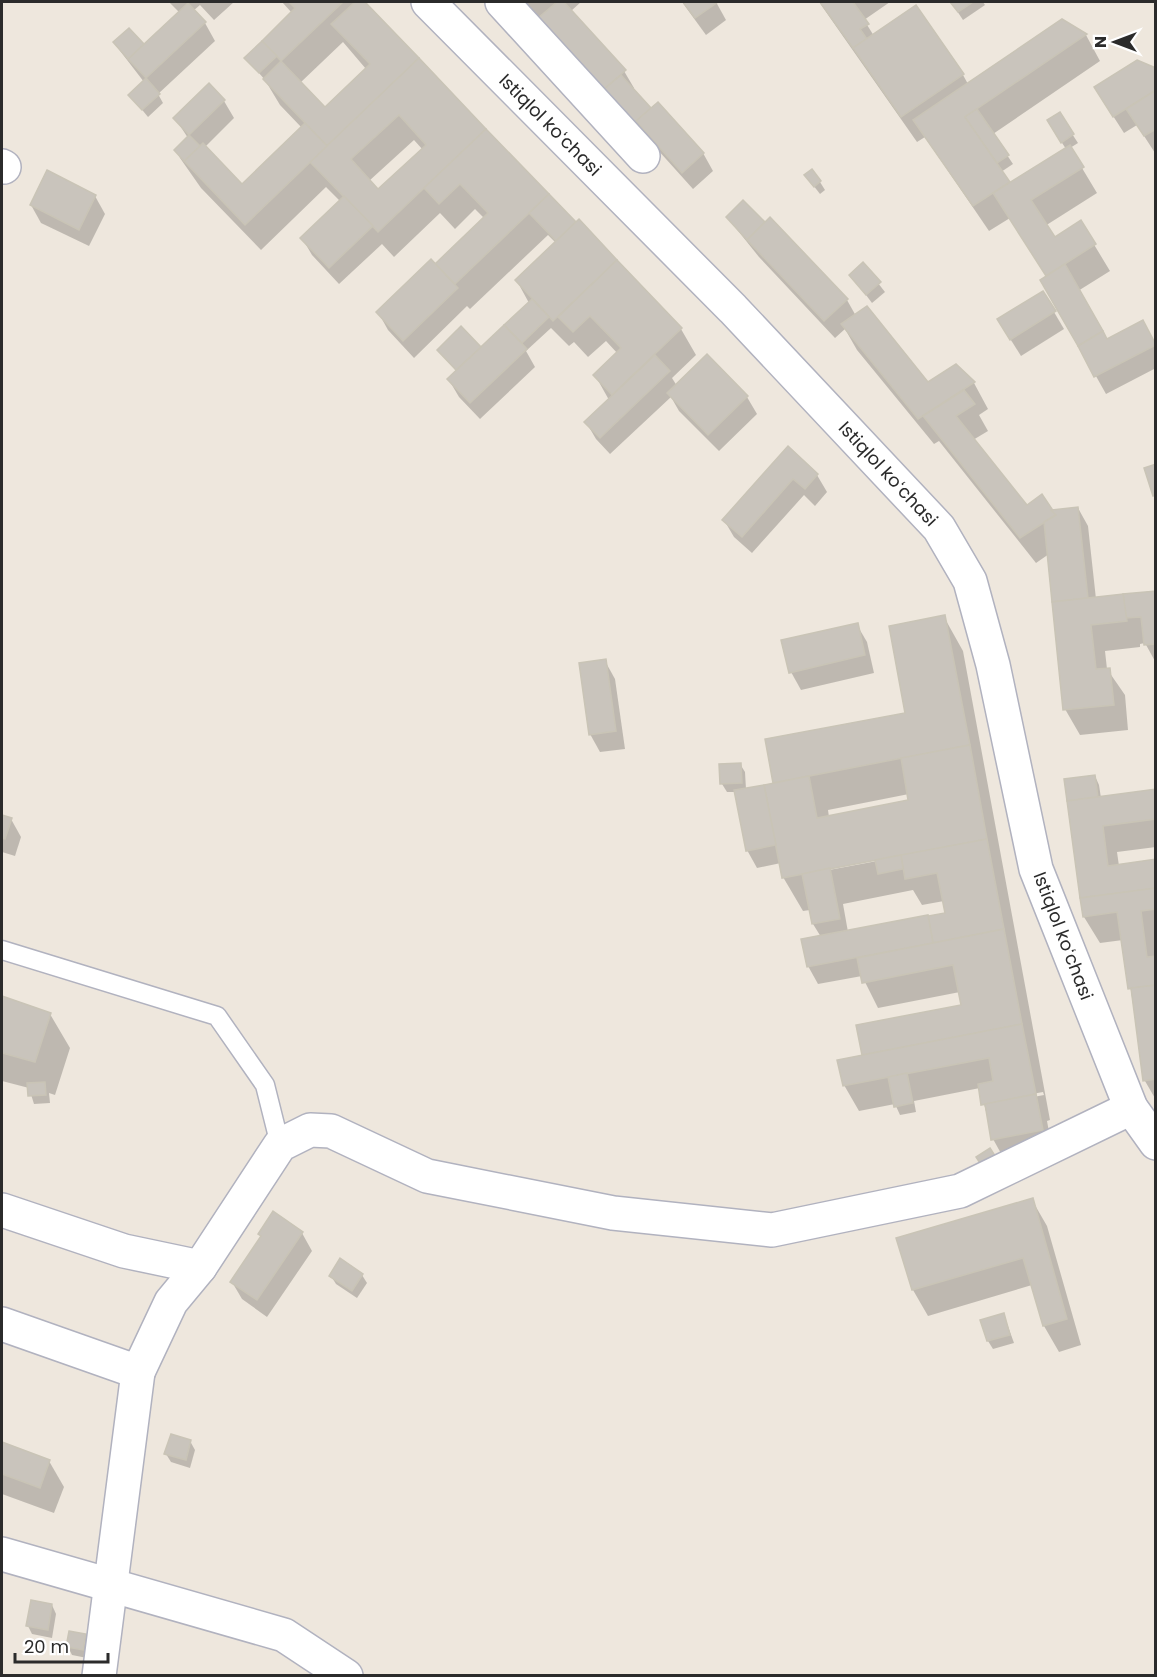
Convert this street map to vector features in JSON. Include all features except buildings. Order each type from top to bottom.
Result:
[{"type":"street","name":"Istiqlol koʻchasi","points":[[428,2],[733,309],[939,528],[970,581],[993,665],[1036,869],[1131,1108],[1155,1143]]},
{"type":"street","points":[[502,2],[643,156]]},
{"type":"street","points":[[99,1676],[138,1372],[171,1302],[200,1267],[280,1145],[310,1130],[331,1131],[427,1176],[613,1213],[772,1230],[960,1191],[1131,1108]]},
{"type":"street","points":[[2,1210],[124,1251],[200,1267]]},
{"type":"street","points":[[2,1324],[138,1372]]},
{"type":"street","points":[[2,1554],[284,1635],[345,1676]]},
{"type":"lane","points":[[2,950],[217,1016],[265,1085],[280,1145]]}]
